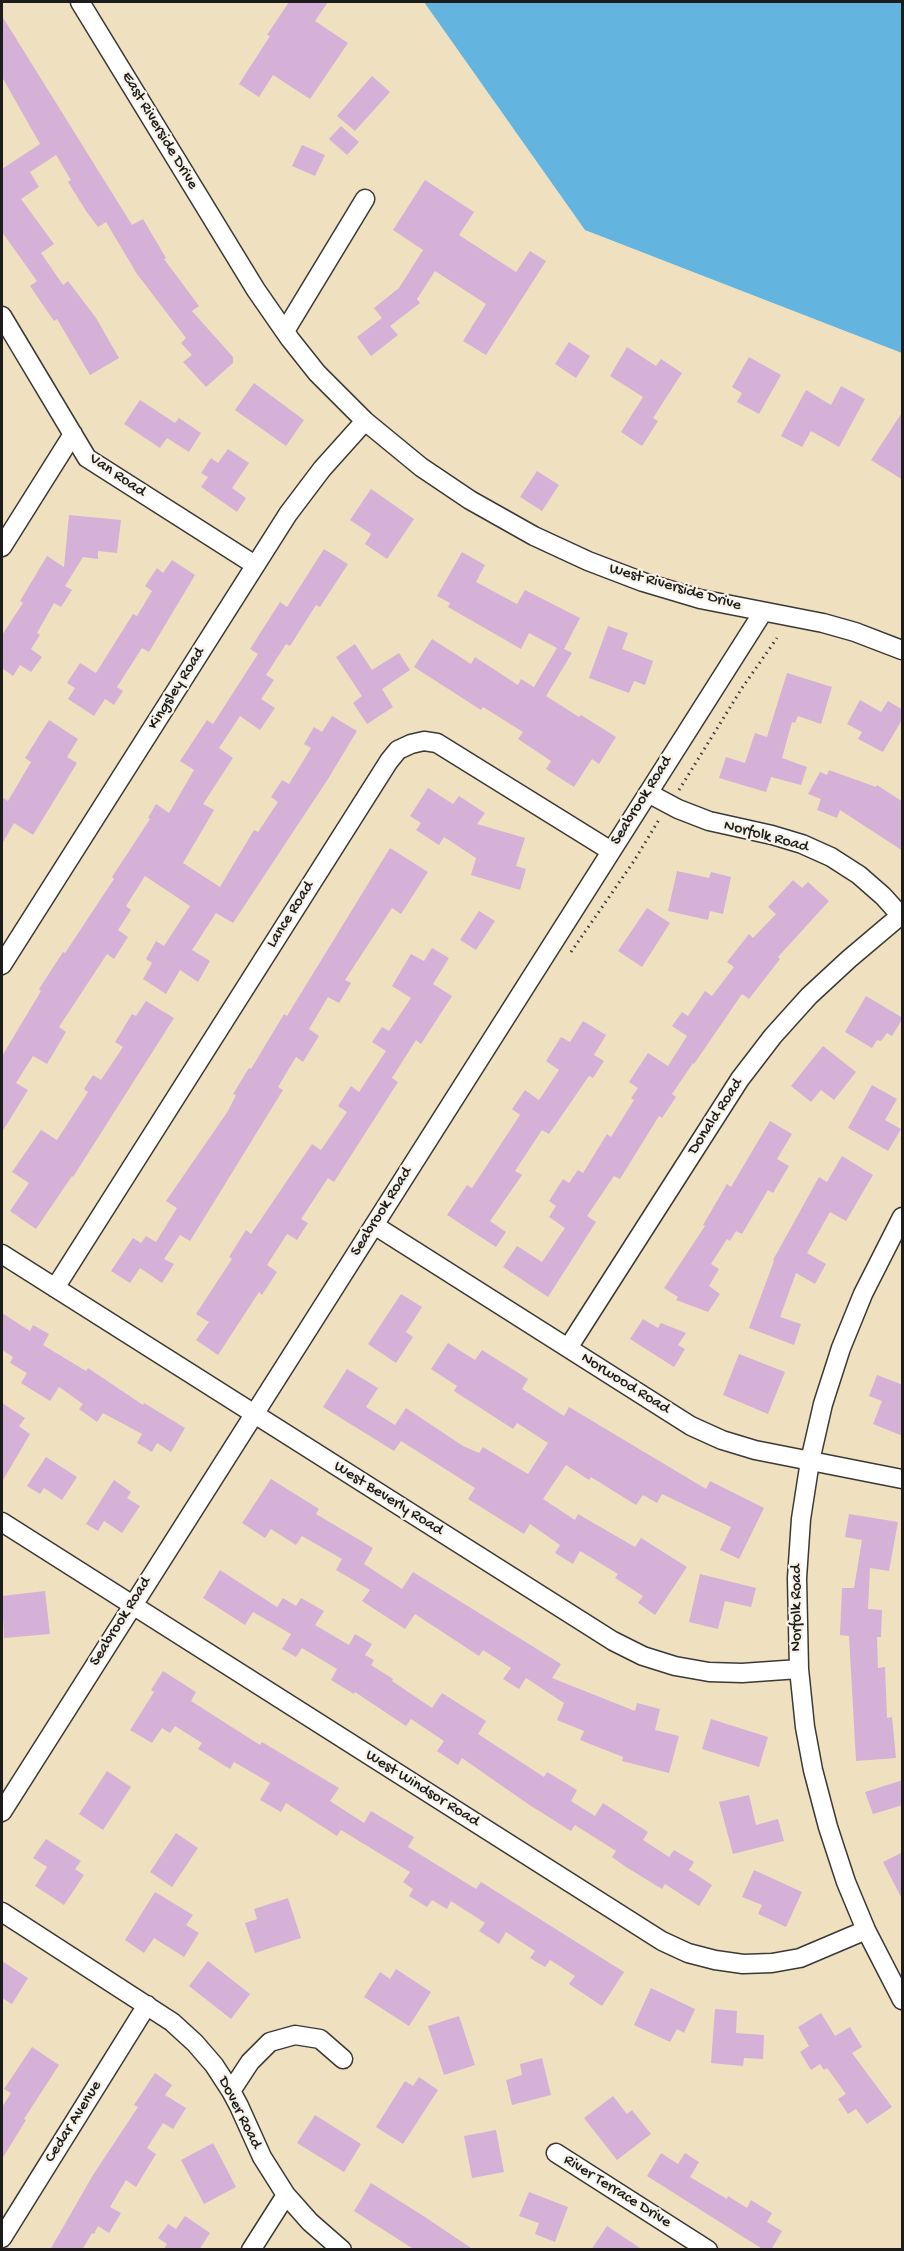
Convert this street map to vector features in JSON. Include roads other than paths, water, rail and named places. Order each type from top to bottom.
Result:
[{"type":"street","name":"East Riverside Drive","points":[[80,2],[238,261]]},
{"type":"street","points":[[285,331],[365,198]]},
{"type":"street","name":"West Riverside Drive","points":[[238,261],[285,331],[317,373],[365,421],[460,493],[534,536],[588,561],[643,582],[700,599],[823,623],[903,650]]},
{"type":"street","name":"Van Road","points":[[2,316],[87,458],[255,566]]},
{"type":"street","name":"Kingsley Road","points":[[2,966],[288,514],[322,469],[365,421]]},
{"type":"street","points":[[2,547],[73,434]]},
{"type":"street","name":"Seabrook Road","points":[[2,1812],[763,612]]},
{"type":"street","name":"Lance Road","points":[[55,1288],[398,750],[424,741],[437,743],[611,851]]},
{"type":"street","name":"Norfolk Road","points":[[648,793],[709,822],[772,835],[802,844],[831,858],[858,875],[902,916]]},
{"type":"street","name":"Donald Road","points":[[568,1348],[746,1071],[773,1036],[809,996],[849,958],[902,916]]},
{"type":"street","name":"Norfolk Road","points":[[903,1216],[863,1294],[841,1348],[823,1404],[810,1461],[801,1519],[797,1578],[799,1669],[807,1738],[828,1827],[846,1882],[866,1930],[903,2000]]},
{"type":"street","name":"Norwood Road","points":[[374,1225],[568,1348],[722,1440],[755,1450],[903,1479]]},
{"type":"street","name":"West Beverly Road","points":[[2,1254],[613,1641],[643,1656],[675,1666],[709,1672],[742,1673],[799,1669]]},
{"type":"street","name":"West Windsor Road","points":[[2,1522],[662,1941],[688,1953],[715,1960],[743,1964],[772,1963],[800,1958],[866,1930]]},
{"type":"street","name":"Dover Road","points":[[2,1912],[172,2022],[195,2043],[214,2065],[231,2091],[262,2157],[286,2195],[310,2222],[342,2250]]},
{"type":"street","name":"Cedar Avenue","points":[[2,2238],[147,2006]]},
{"type":"street","points":[[231,2091],[250,2062],[270,2042],[295,2035],[320,2039],[343,2059]]},
{"type":"street","name":"River Terrace Drive","points":[[556,2153],[708,2250]]},
{"type":"street","points":[[251,2250],[286,2195]]},
{"type":"water","points":[[424,2],[902,2],[902,353],[585,230]]}]
